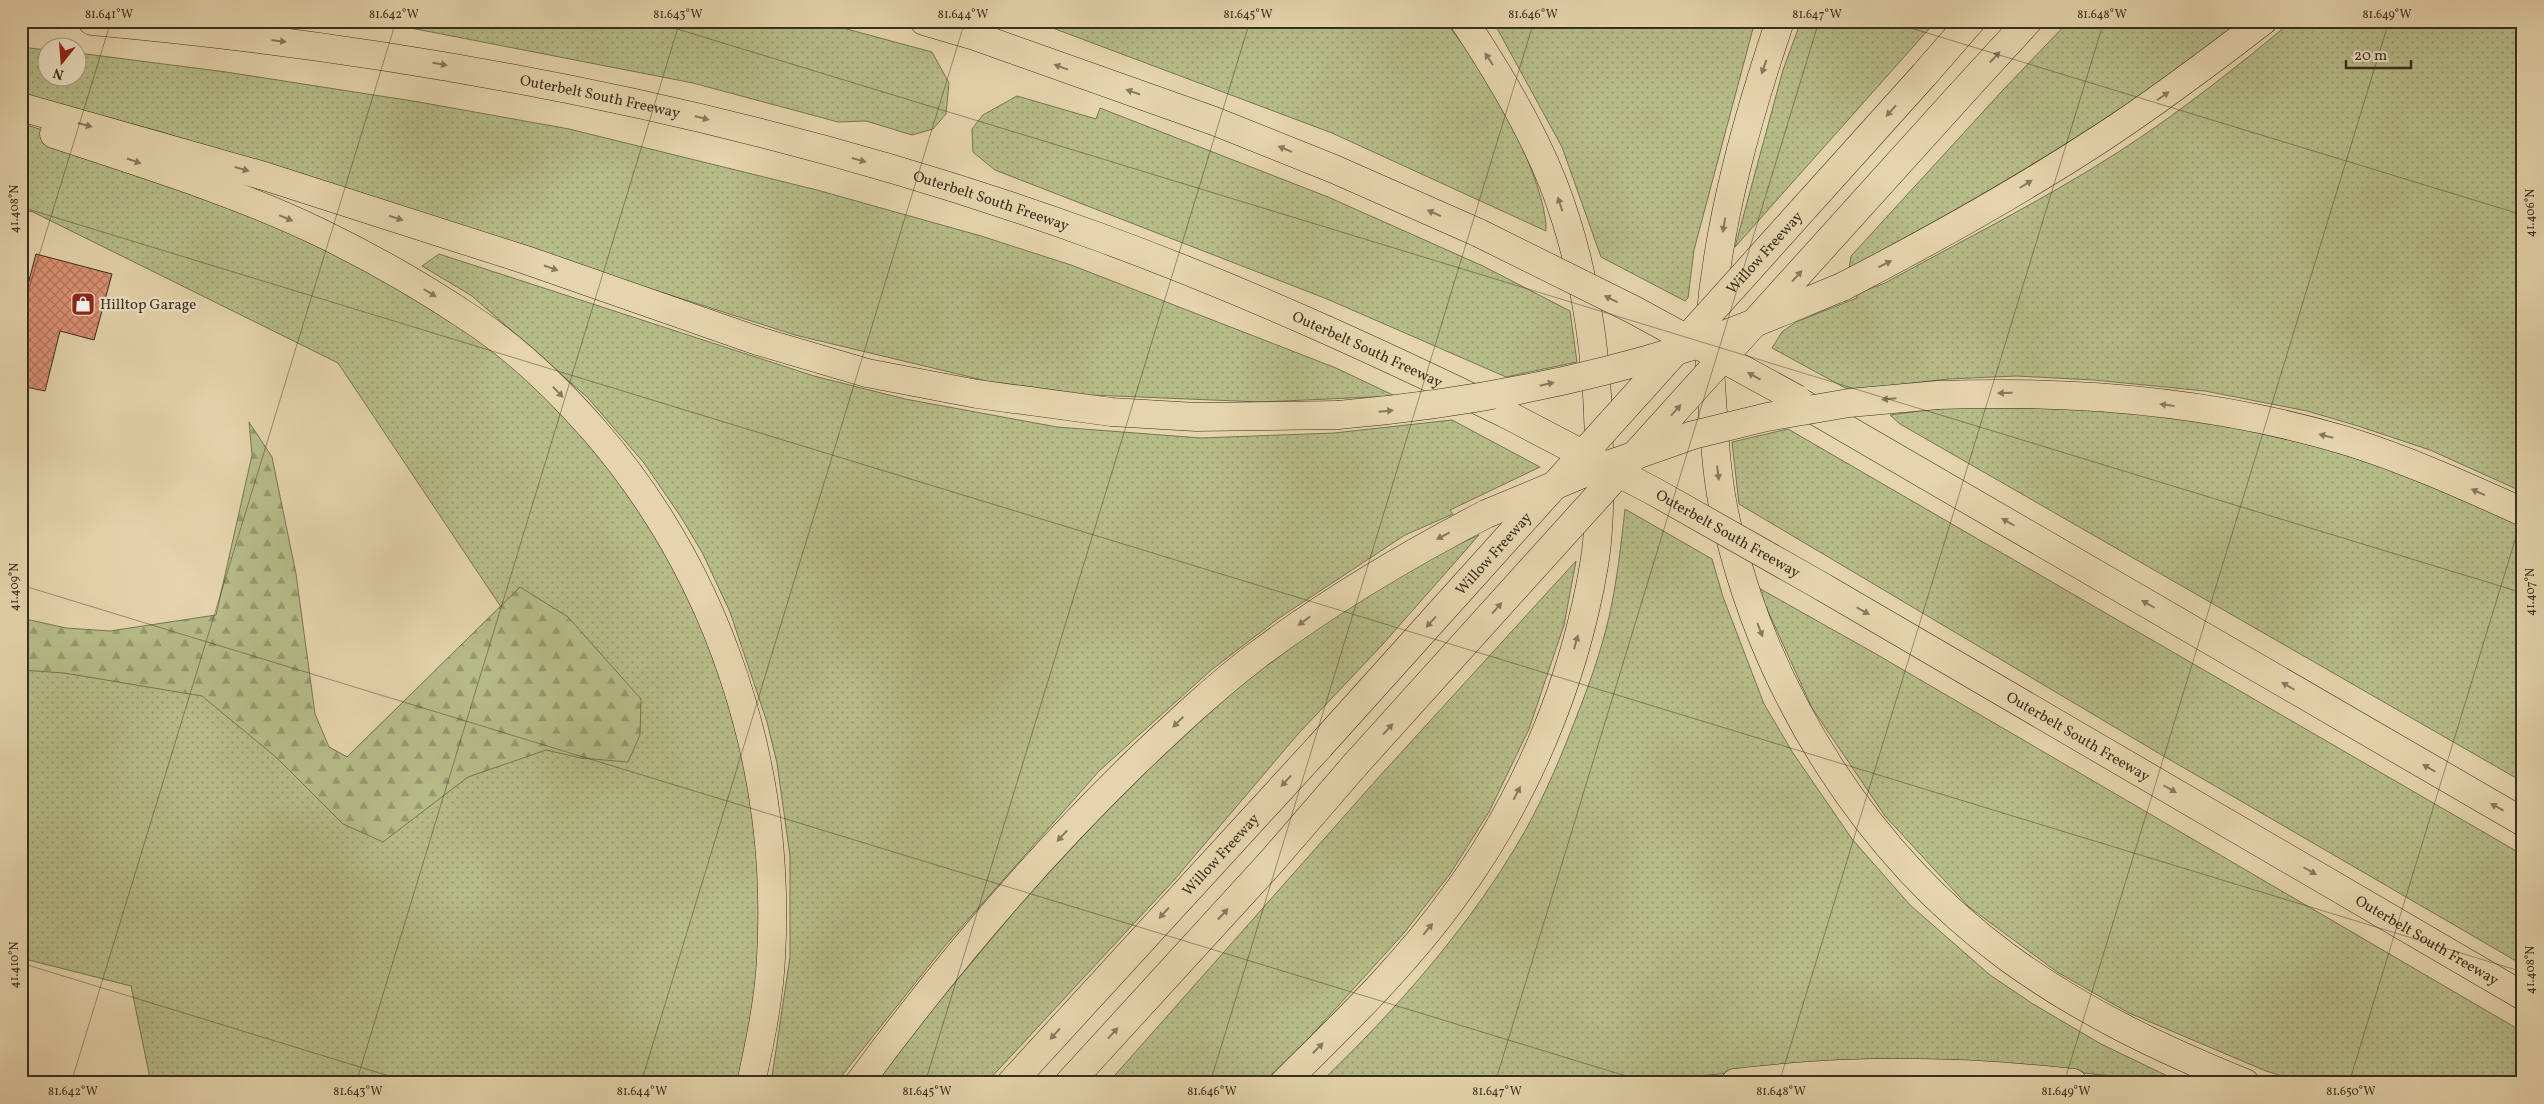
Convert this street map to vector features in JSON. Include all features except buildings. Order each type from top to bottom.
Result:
[{"type":"highway","name":"Outerbelt South Freeway","points":[[92,21],[245,36],[434,63],[651,105],[834,153],[963,191],[1099,237],[1225,286],[1341,335],[1508,415],[1656,492],[1821,586],[2523,996]]},
{"type":"highway","points":[[188,21],[245,36]]},
{"type":"highway","points":[[924,21],[975,36],[1214,121],[1334,169],[1479,233],[1634,310],[1797,400],[2523,822]]},
{"type":"highway","points":[[1284,1083],[1382,984],[1454,898],[1482,854],[1516,797],[1543,740],[1566,677],[1594,564],[1600,505],[1599,416],[1593,338],[1575,250],[1553,183],[1524,117],[1464,21]]},
{"type":"highway","points":[[1780,21],[1752,103],[1731,186],[1718,256],[1710,325],[1715,451],[1726,523],[1746,595],[1773,663],[1805,725],[1846,791],[1882,839],[1916,878],[1948,909],[2006,956],[2063,995],[2122,1029],[2188,1060],[2245,1083]]},
{"type":"highway","name":"Willow Freeway","points":[[1010,1083],[1320,746],[1971,21]]},
{"type":"highway","points":[[1069,1083],[1272,861],[1355,765],[2028,21]]},
{"type":"highway","points":[[21,107],[264,176],[526,260],[758,341],[867,373],[977,394],[1111,412],[1196,417],[1338,415],[1459,402],[1516,392],[1620,367],[1694,345],[1772,316],[1842,286],[1938,237],[2102,138],[2202,68],[2263,21]]},
{"type":"highway","points":[[21,124],[252,203],[319,232],[379,262],[474,320],[543,376],[617,457],[658,515],[687,563],[718,629],[738,687],[760,769],[770,847],[772,958],[763,1031],[751,1083]]},
{"type":"highway","points":[[859,1083],[913,1011],[1063,835],[1187,713],[1254,657],[1374,574],[1486,514],[1582,474],[1693,435],[1767,417],[1850,403],[1938,395],[2016,392],[2095,396],[2180,406],[2264,420],[2346,441],[2409,463],[2523,512]]},
{"type":"highway","points":[[1735,1083],[1814,1075],[1891,1072],[1964,1074],[2073,1083]]},
{"type":"green space","points":[[375,21],[817,21],[932,52],[949,83],[946,114],[933,129],[912,135],[866,121],[838,122],[693,83]]},
{"type":"green space","points":[[1034,21],[1445,21],[1488,80],[1506,111],[1541,197],[1546,231],[1332,133]]},
{"type":"green space","points":[[1493,21],[1755,21],[1694,250],[1688,298],[1685,301],[1601,257],[1562,147]]},
{"type":"green space","points":[[1801,21],[1936,21],[1735,247],[1783,70]]},
{"type":"green space","points":[[2069,21],[2242,21],[2148,90],[2050,153],[1950,213],[1849,269],[1851,256]]},
{"type":"green space","points":[[2292,21],[2523,21],[2523,492],[2430,450],[2358,426],[2307,411],[2205,391],[2094,380],[2016,376],[1948,379],[1849,390],[1772,348],[1782,332],[1796,322],[1857,298],[1856,294],[1885,283],[2062,186],[2120,151],[2208,89]]},
{"type":"green space","points":[[21,47],[38,49],[38,88],[88,88],[88,54],[226,72],[419,102],[569,129],[817,190],[981,236],[1071,265],[1336,368],[1395,396],[1261,402],[1091,395],[987,381],[795,335],[162,132],[21,94]]},
{"type":"green space","points":[[1017,96],[1096,119],[1100,108],[1328,197],[1483,266],[1570,311],[1577,362],[1506,377],[1327,299],[995,170],[973,152],[972,129],[983,115]]},
{"type":"green space","points":[[21,123],[141,163],[319,232],[543,376],[687,563],[770,847],[751,1083],[151,1083],[131,986],[21,958],[21,636],[205,679],[347,757],[501,607],[338,363],[33,212],[21,210]]},
{"type":"green space","points":[[439,254],[814,376],[905,399],[1057,427],[1201,438],[1334,433],[1452,420],[1540,467],[1450,510],[1453,514],[1405,535],[1279,618],[1210,671],[1099,771],[943,948],[836,1083],[771,1083],[790,957],[790,856],[777,763],[767,722],[730,612],[703,554],[681,517],[644,463],[588,398],[472,296],[422,266]]},
{"type":"green space","points":[[1949,407],[2109,411],[2190,418],[2246,428],[2302,441],[2383,466],[2523,525],[2523,782],[1900,424],[1890,415]]},
{"type":"green space","points":[[249,422],[272,457],[296,574],[315,714],[329,747],[347,757],[520,587],[568,617],[641,699],[640,735],[628,762],[581,758],[546,750],[468,777],[383,842],[343,824],[277,758],[202,696],[64,673],[21,670],[21,618],[66,628],[110,631],[216,615],[252,455]]},
{"type":"green space","points":[[1788,429],[2523,855],[2523,965],[2160,754],[1739,504],[1732,442]]},
{"type":"green space","points":[[1625,509],[1712,559],[1723,597],[1764,704],[1793,753],[1852,839],[1910,905],[1990,975],[2033,1004],[2101,1044],[2182,1083],[2155,1083],[2132,1078],[1996,1064],[1805,1066],[1698,1076],[1665,1083],[1320,1083],[1377,1026],[1432,964],[1482,899],[1525,831],[1552,776],[1570,733],[1602,643],[1614,590]]},
{"type":"green space","points":[[1479,535],[1383,644],[1298,734],[1175,879],[986,1083],[876,1083],[931,1011],[1030,893],[1146,768],[1252,671],[1417,563]]},
{"type":"green space","points":[[1576,561],[1564,625],[1529,729],[1489,812],[1450,874],[1404,933],[1309,1038],[1263,1083],[1108,1083],[1378,778]]},
{"type":"green space","points":[[1757,587],[1876,654],[2523,1032],[2523,1083],[2303,1083],[2266,1071],[2129,1013],[2057,972],[1969,907],[1885,816],[1812,708]]},
{"type":"place","name":"Hilltop Garage","points":[[83,304]]}]
